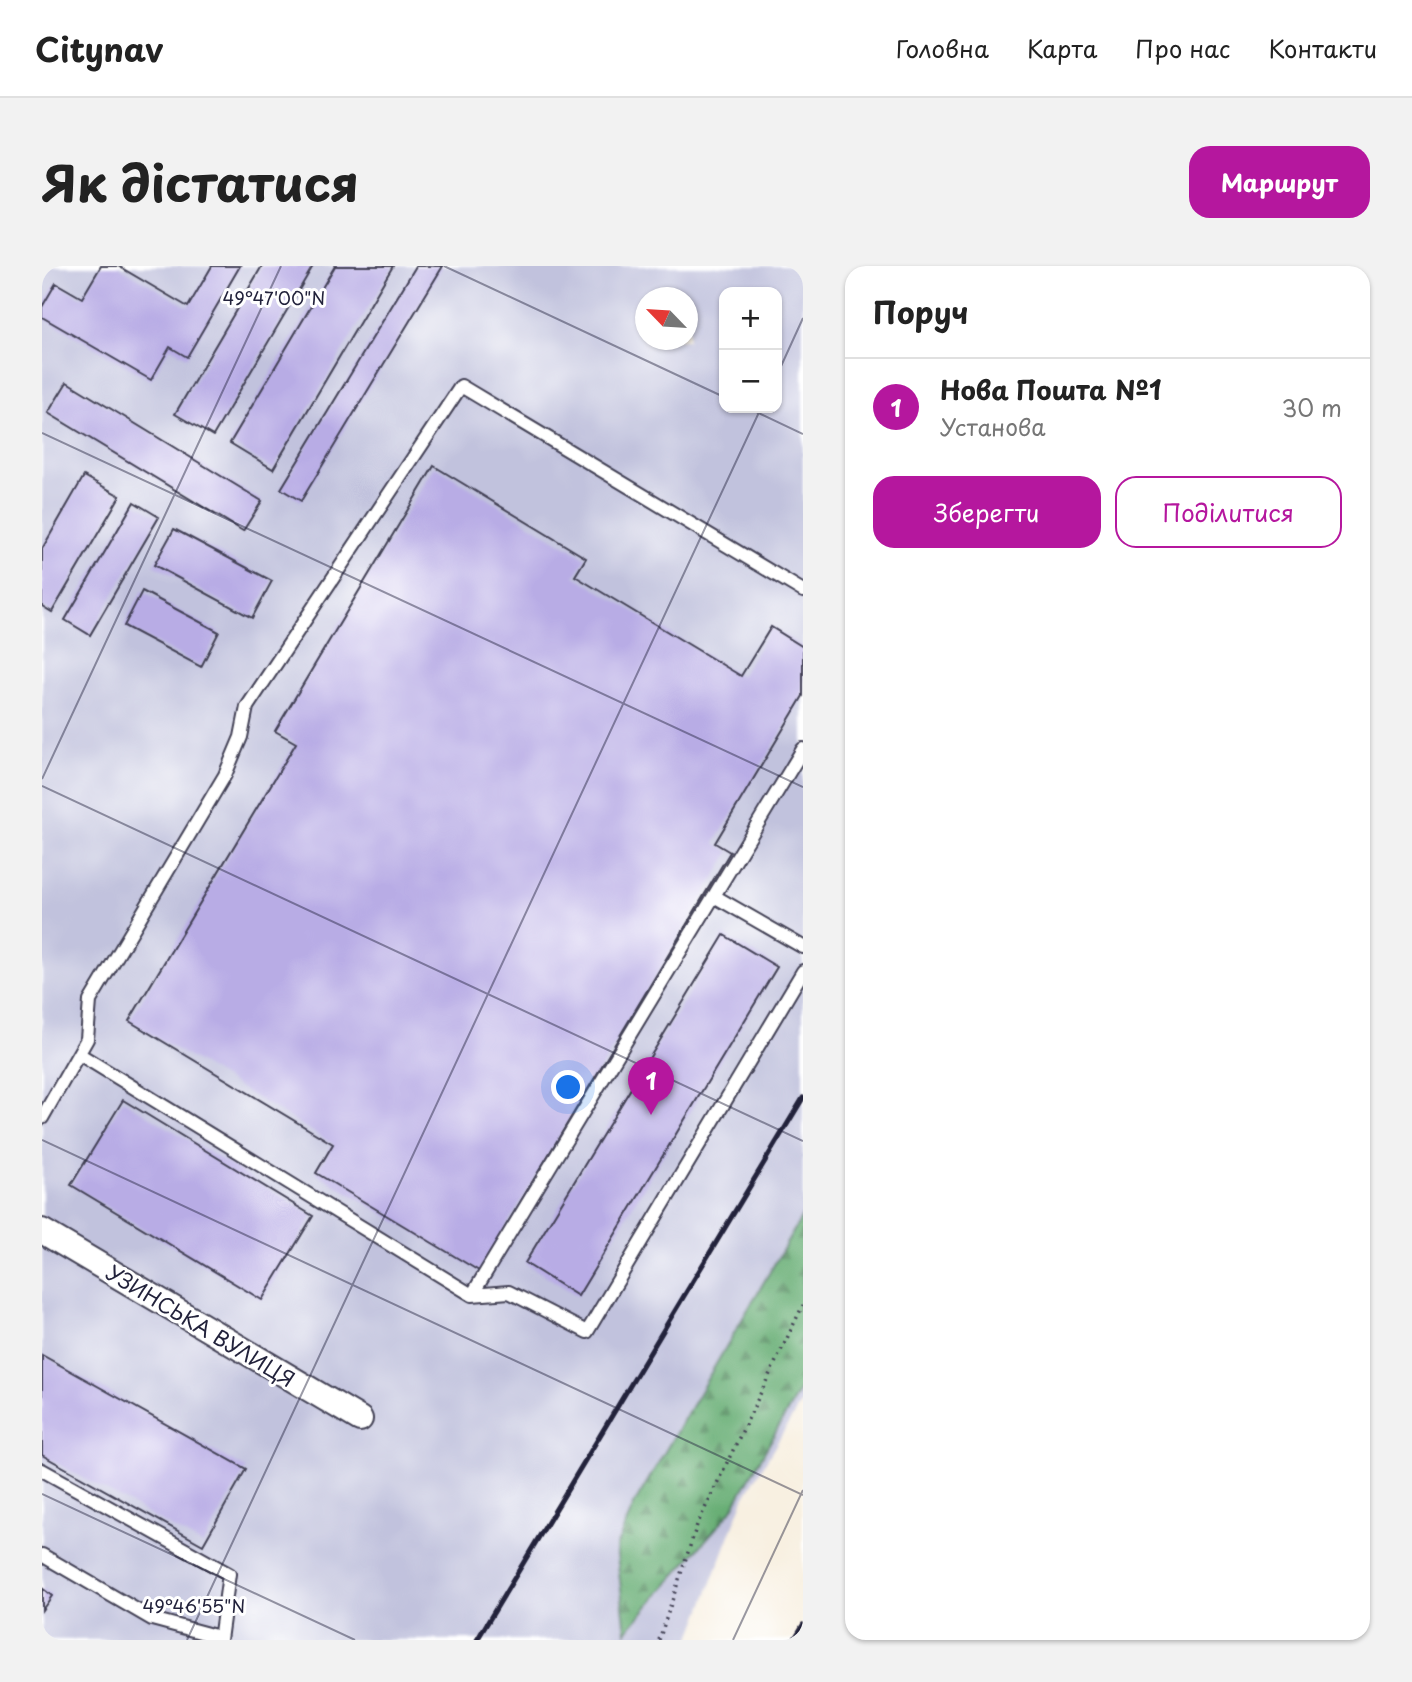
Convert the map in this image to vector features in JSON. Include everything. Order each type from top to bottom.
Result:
[{"type":"street","name":"УЗИНСЬКА ВУЛИЦЯ","points":[[42,1231],[360,1419]]},
{"type":"lane","points":[[42,1118],[87,1039],[90,1001],[225,775],[241,737],[247,707],[461,386],[803,591]]},
{"type":"lane","points":[[472,1295],[803,749]]},
{"type":"lane","points":[[714,896],[803,947]]},
{"type":"lane","points":[[79,1054],[472,1295],[509,1292],[587,1332],[803,971]]},
{"type":"lane","points":[[42,1470],[229,1574],[220,1638],[152,1619],[42,1555]]},
{"type":"path","points":[[659,1640],[698,1525],[803,1305]]},
{"type":"shaded area","points":[[42,266],[803,266],[803,1399],[744,1498],[690,1640],[42,1640]]},
{"type":"green space","points":[[803,1215],[803,1384],[731,1511],[626,1632],[616,1547],[635,1503]]},
{"type":"building","points":[[101,266],[118,266],[188,307],[212,266],[240,266],[187,357],[170,347],[151,380],[42,317],[42,307],[56,283],[82,298]]},
{"type":"building","points":[[262,266],[313,266],[213,436],[175,414]]},
{"type":"building","points":[[335,266],[393,266],[273,469],[230,443]]},
{"type":"building","points":[[416,266],[443,266],[301,501],[281,489]]},
{"type":"building","points":[[67,382],[262,501],[243,531],[48,413]]},
{"type":"building","points":[[434,466],[586,558],[575,576],[741,676],[771,627],[803,647],[803,696],[715,843],[730,852],[479,1271],[316,1173],[333,1144],[129,1021],[296,743],[275,731]]},
{"type":"building","points":[[84,476],[120,496],[52,612],[42,606],[42,549]]},
{"type":"building","points":[[134,502],[159,517],[90,635],[65,620]]},
{"type":"building","points":[[174,529],[272,581],[252,618],[154,565]]},
{"type":"building","points":[[142,591],[219,632],[201,667],[124,626]]},
{"type":"building","points":[[724,935],[777,967],[578,1296],[525,1263]]},
{"type":"building","points":[[123,1100],[313,1216],[262,1300],[71,1185]]},
{"type":"building","points":[[42,1355],[246,1469],[203,1545],[42,1455]]},
{"type":"building","points":[[42,1588],[52,1596],[42,1610]]},
{"type":"railway","points":[[477,1640],[803,1098]]},
{"type":"railway","points":[[794,1640],[803,1625]]},
{"type":"place","name":"Нова Пошта №1","points":[[651,1115]]}]
